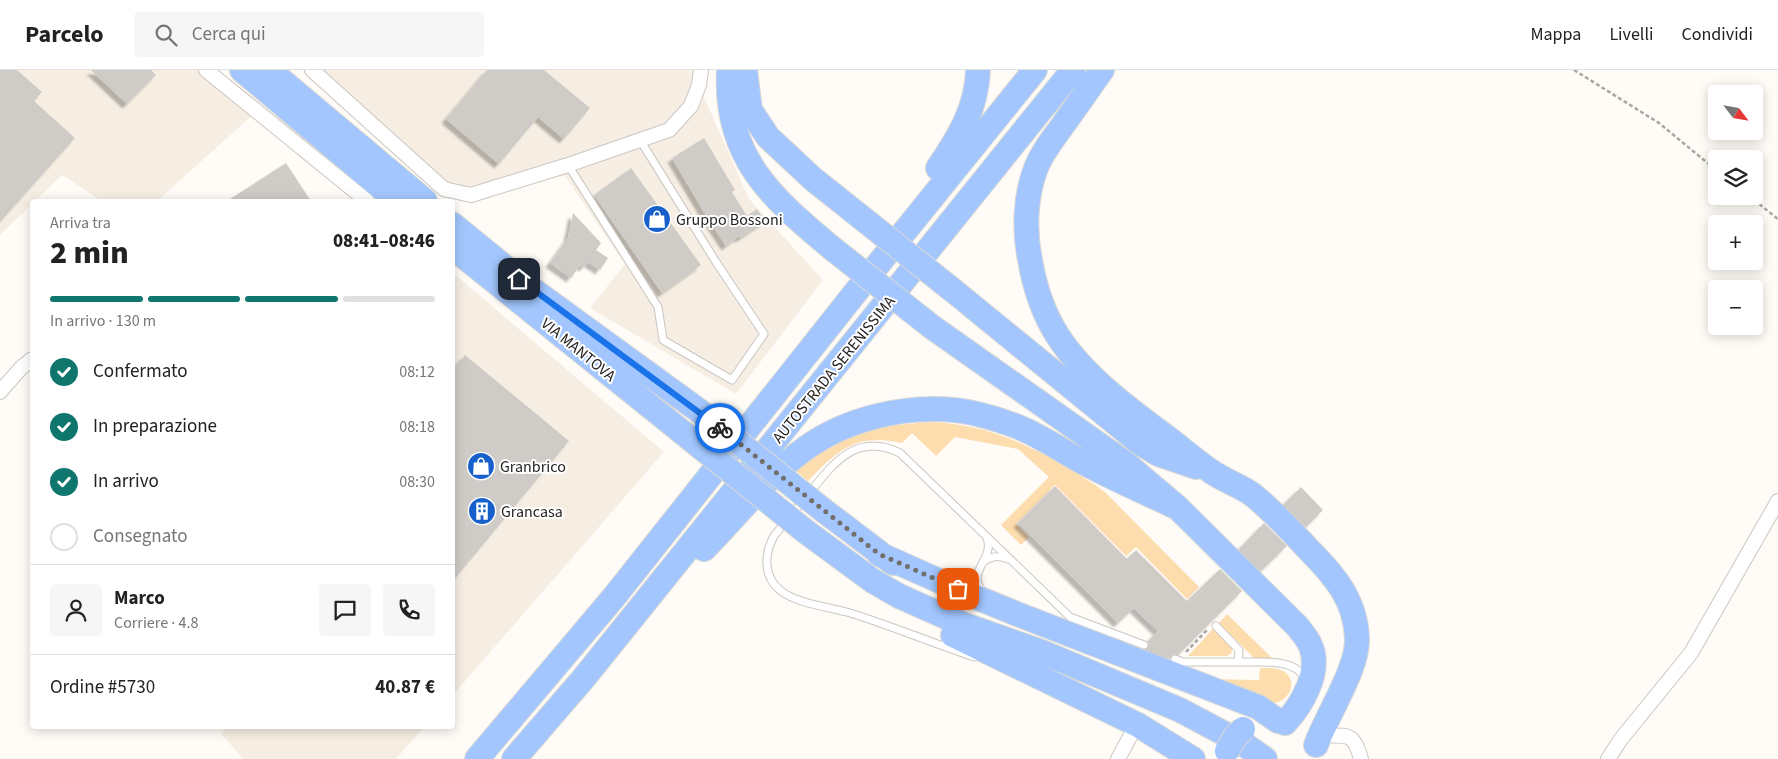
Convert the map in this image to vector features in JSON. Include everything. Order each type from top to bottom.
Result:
[{"type":"highway","points":[[242,70],[395,199]]},
{"type":"highway","points":[[269,70],[423,199]]},
{"type":"highway","points":[[729,70],[728,90],[733,122],[743,154],[760,180],[788,212],[932,327],[1125,463],[1178,508],[1305,636],[1314,656],[1313,668],[1307,690],[1293,714],[1282,722],[1265,721],[1254,723],[1243,729],[1235,737],[1226,755]]},
{"type":"highway","points":[[746,70],[750,110],[768,137],[812,179],[1146,447],[1169,459],[1214,473]]},
{"type":"highway","points":[[855,293],[961,133],[971,111],[978,87],[978,70]]},
{"type":"highway","name":"AUTOSTRADA SERENISSIMA","points":[[476,759],[614,597],[1035,70]]},
{"type":"highway","name":"AUTOSTRADA SERENISSIMA","points":[[514,759],[583,679],[1073,70]]},
{"type":"highway","points":[[879,554],[1017,614],[1258,706],[1282,722],[1297,728],[1320,746],[1356,652],[1355,624],[1341,585],[1331,572],[1274,514],[1251,494],[1214,473],[1133,411],[1088,372],[1069,351],[1053,328],[1040,300],[1032,275],[1026,228],[1030,188],[1036,168],[1045,151],[1102,70]]},
{"type":"highway","name":"VIA MANTOVA","points":[[455,226],[533,290],[698,410],[879,554]]},
{"type":"highway","name":"VIA MANTOVA","points":[[455,249],[805,531],[873,581]]},
{"type":"highway","points":[[624,627],[728,525],[785,464],[807,447],[829,434],[860,421],[894,413],[926,409],[954,410],[1017,426],[1096,470],[1178,508]]},
{"type":"highway","points":[[879,554],[932,591],[1042,652]]},
{"type":"highway","points":[[873,581],[899,596],[936,613],[1042,652],[1180,710],[1242,743],[1265,759]]},
{"type":"highway","points":[[873,581],[930,623],[1138,725],[1193,759]]},
{"type":"street","points":[[206,70],[365,199]]},
{"type":"street","points":[[312,70],[444,189],[471,194],[568,165],[669,130],[691,106],[699,85],[701,70]]},
{"type":"street","points":[[0,392],[30,361]]},
{"type":"street","points":[[1608,759],[1621,739],[1691,653],[1778,501]]},
{"type":"street","points":[[1118,759],[1138,725]]},
{"type":"street","points":[[1320,746],[1343,734],[1349,736],[1355,742],[1361,759]]},
{"type":"lane","points":[[568,165],[658,307],[663,340],[732,380],[764,334],[716,262],[640,140]]},
{"type":"lane","points":[[984,660],[851,613],[792,598],[780,591],[772,582],[766,558],[768,546],[826,472],[849,452],[866,446],[884,446],[900,453],[1070,617],[1144,646]]},
{"type":"lane","points":[[982,531],[989,550],[977,575],[980,588],[990,598],[1017,614]]},
{"type":"lane","points":[[983,562],[994,556],[1001,556],[1012,562]]},
{"type":"lane","points":[[1214,625],[1240,650],[1238,662]]},
{"type":"lane","points":[[1176,660],[1183,662],[1238,662],[1292,666],[1306,679],[1307,690]]},
{"type":"lane","points":[[992,663],[1066,689]]},
{"type":"path","points":[[1574,70],[1658,123],[1708,164]]},
{"type":"path","points":[[1760,205],[1778,219]]},
{"type":"path","points":[[1176,660],[1214,625]]},
{"type":"shaded area","points":[[0,70],[206,70],[257,111],[159,199],[99,199],[62,175],[37,199],[30,199],[30,206],[0,235]]},
{"type":"shaded area","points":[[312,70],[692,70],[749,199],[823,280],[736,394],[590,308],[625,264],[565,176],[471,195],[444,189]]},
{"type":"shaded area","points":[[455,275],[664,452],[455,693]]},
{"type":"shaded area","points":[[927,422],[964,426],[998,435],[1032,448],[1080,475],[1106,493],[1199,587],[1187,599],[1136,547],[1126,556],[1055,485],[1016,524],[1029,537],[1021,545],[1001,525],[1049,477],[1018,449],[955,437],[936,456],[912,433],[902,443],[872,440],[849,446],[829,460],[808,481],[794,469],[832,446],[863,432],[887,426]]},
{"type":"shaded area","points":[[1227,614],[1273,659],[1255,659],[1219,623]]},
{"type":"shaded area","points":[[1213,629],[1230,646],[1232,649],[1231,654],[1226,656],[1188,656]]},
{"type":"shaded area","points":[[1260,668],[1278,669],[1288,675],[1291,680],[1291,686],[1287,696],[1278,702],[1260,701],[1202,679],[1259,680]]},
{"type":"shaded area","points":[[225,729],[422,729],[396,759],[243,759],[221,734]]},
{"type":"building","points":[[0,70],[17,70],[42,92],[34,101],[75,138],[0,222]]},
{"type":"building","points":[[91,70],[151,70],[156,75],[127,104]]},
{"type":"building","points":[[487,70],[544,70],[590,108],[564,139],[538,117],[499,164],[446,119]]},
{"type":"building","points":[[704,138],[735,190],[732,192],[747,216],[757,209],[765,221],[726,246],[672,158]]},
{"type":"building","points":[[286,163],[310,199],[230,199]]},
{"type":"building","points":[[631,168],[701,265],[662,293],[594,195]]},
{"type":"building","points":[[573,213],[601,243],[596,250],[608,258],[600,270],[588,262],[584,267],[580,265],[571,278],[550,263],[568,238]]},
{"type":"building","name":"Grancasa","points":[[465,355],[569,441],[455,578],[455,367]]},
{"type":"building","points":[[1055,486],[1127,559],[1136,550],[1187,601],[1220,569],[1242,591],[1178,655],[1174,654],[1170,658],[1147,649],[1149,646],[1148,641],[1158,631],[1134,608],[1118,623],[1018,523]]},
{"type":"building","points":[[1301,487],[1323,510],[1306,527],[1284,504]]},
{"type":"building","points":[[1264,523],[1287,546],[1261,571],[1239,549]]},
{"type":"way so far","points":[[720,428],[879,554],[958,589]]},
{"type":"place","name":"Gruppo Bossoni","points":[[657,219]]},
{"type":"place","name":"Granbrico","points":[[481,466]]},
{"type":"place","name":"Grancasa","points":[[482,511]]},
{"type":"route","points":[[519,279],[720,428]]}]
